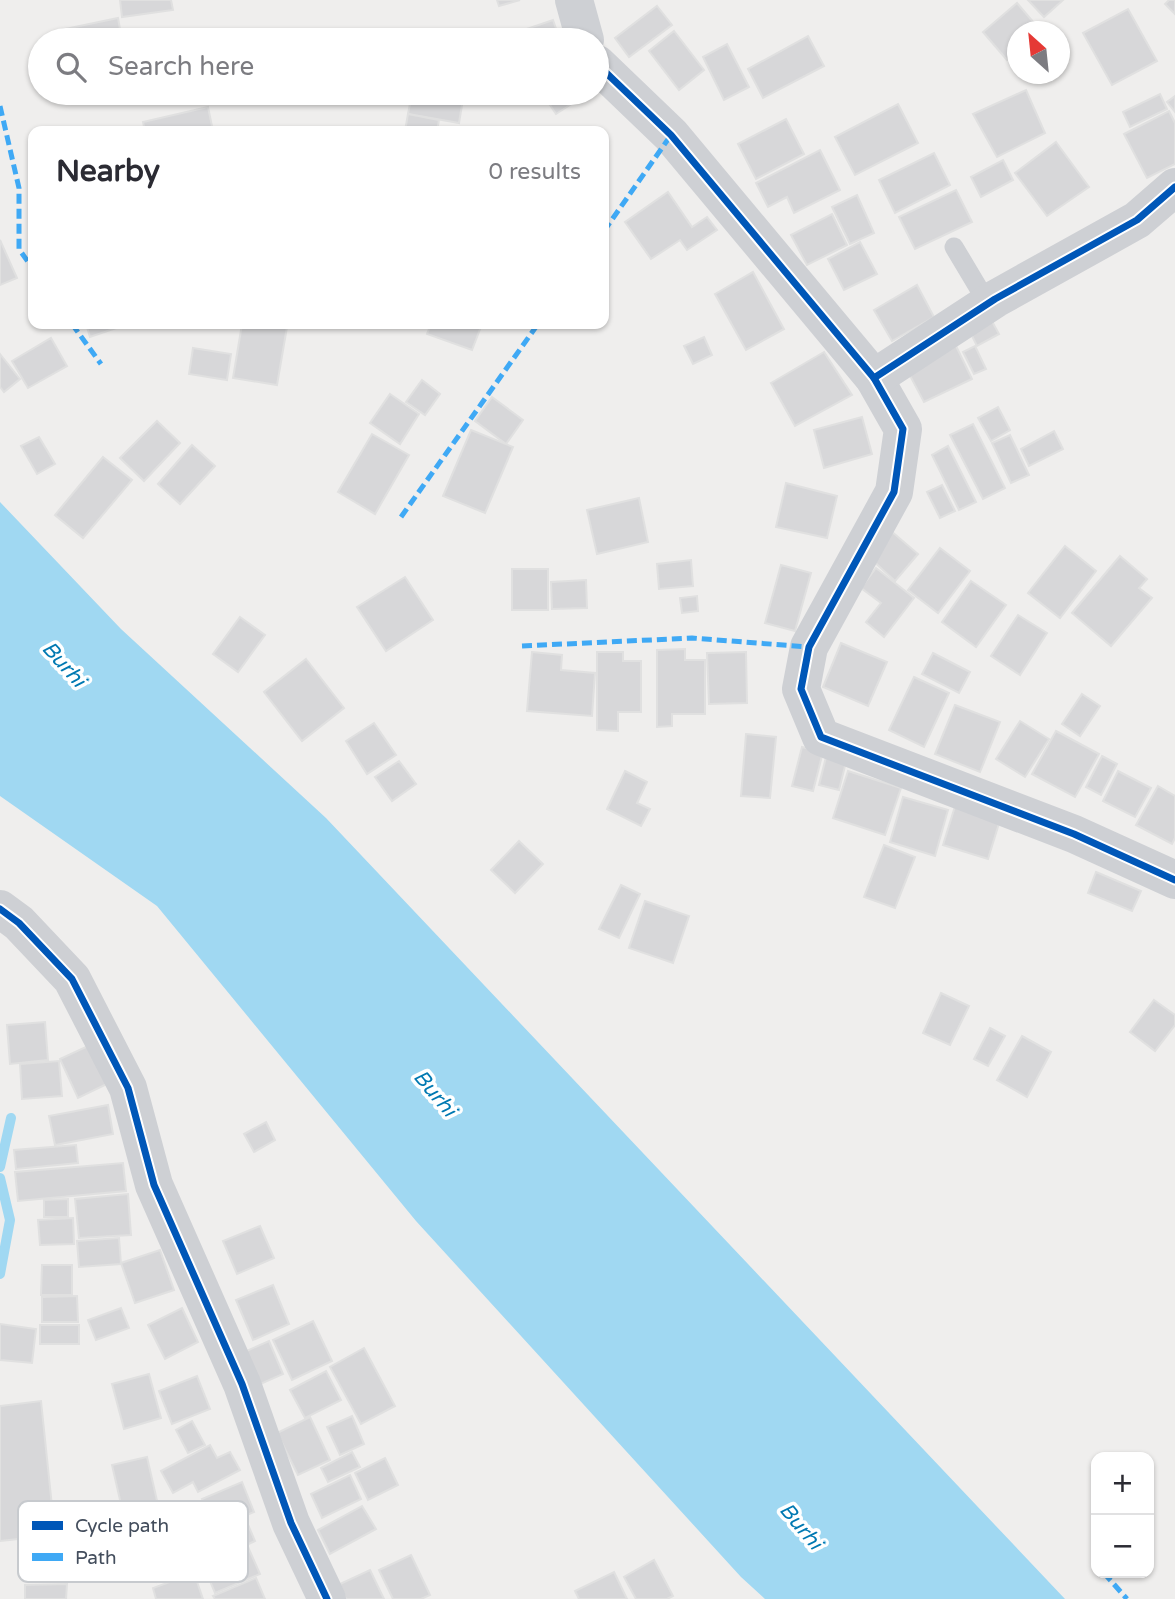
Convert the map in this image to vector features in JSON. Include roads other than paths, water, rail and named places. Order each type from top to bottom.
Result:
[{"type":"street","points":[[574,0],[582,28]]},
{"type":"street","points":[[609,76],[671,135],[874,378],[903,429],[894,492],[809,647],[801,689],[821,737],[1074,834],[1175,880]]},
{"type":"street","points":[[874,378],[988,304],[1137,220],[1175,187]]},
{"type":"street","points":[[0,909],[19,923],[72,978],[128,1088],[154,1185],[242,1384],[291,1523],[327,1599]]},
{"type":"lane","points":[[954,247],[988,304]]},
{"type":"water","name":"Burhi","points":[[0,502],[121,629],[326,818],[1065,1599],[765,1599],[741,1577],[416,1221],[157,906],[0,796]]},
{"type":"waterway","points":[[0,1167],[11,1118]]},
{"type":"waterway","points":[[0,1178],[10,1220],[0,1274]]}]
